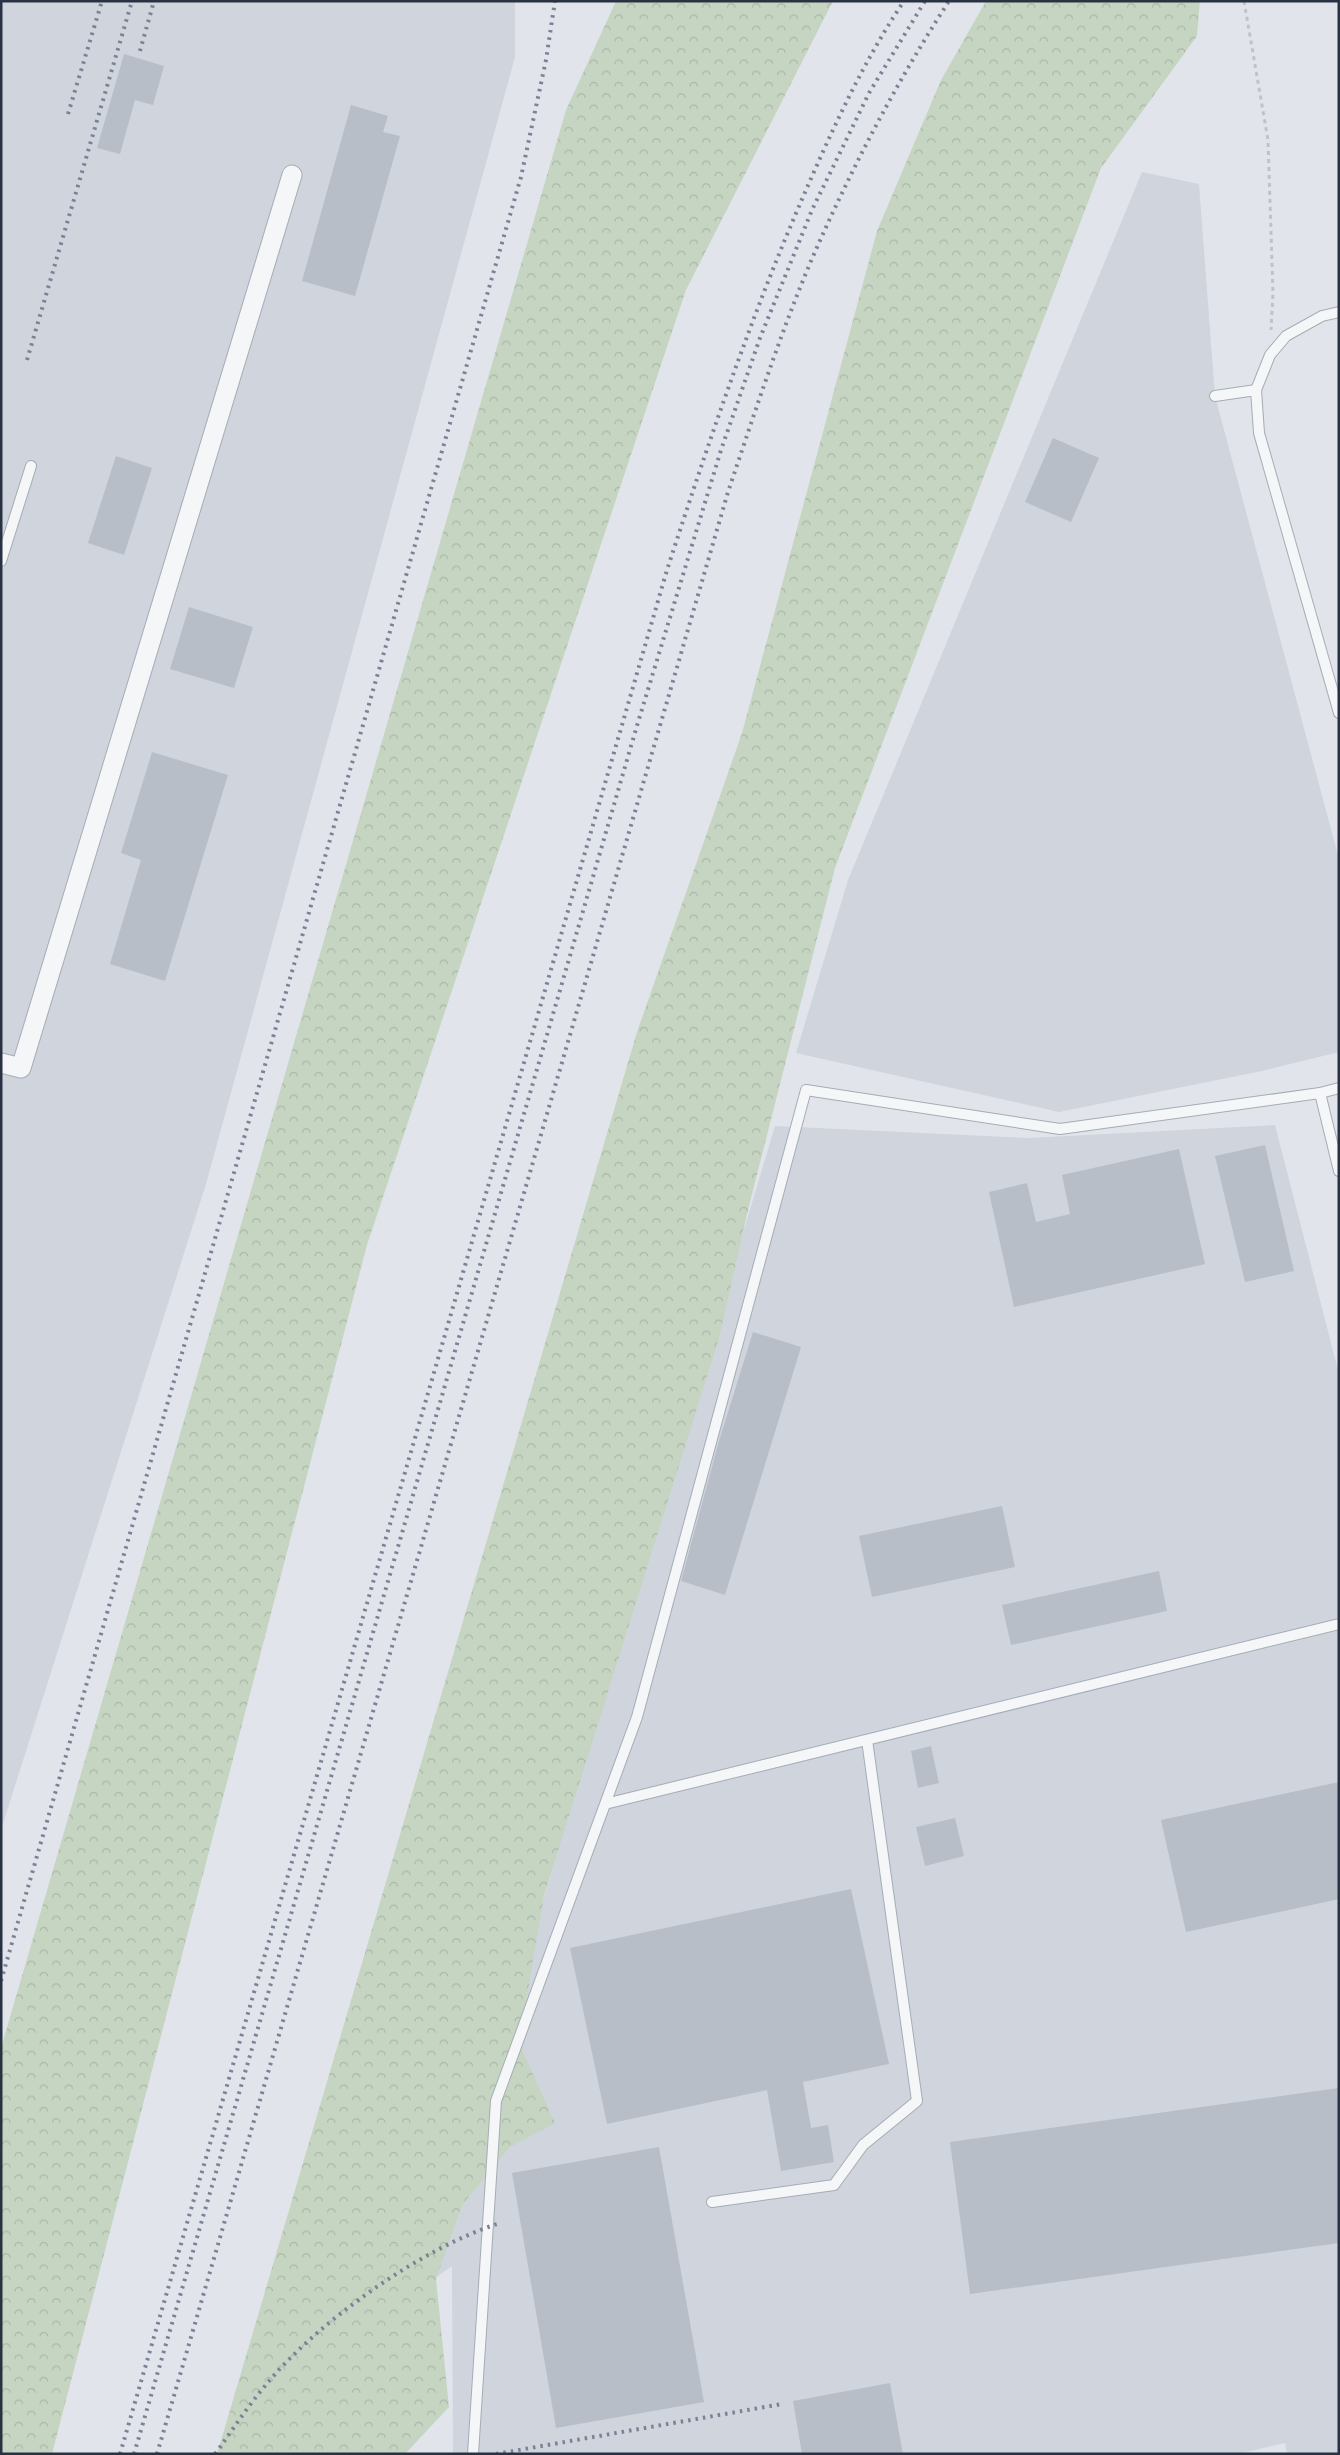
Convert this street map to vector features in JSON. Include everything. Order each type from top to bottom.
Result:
[{"type":"street","points":[[1,1063],[21,1068],[292,175]]},
{"type":"lane","points":[[1339,312],[1322,316],[1286,336],[1270,355],[1256,390],[1259,434],[1339,713]]},
{"type":"lane","points":[[1215,396],[1256,390]]},
{"type":"lane","points":[[1,562],[31,466]]},
{"type":"lane","points":[[473,2454],[496,2101],[637,1717],[806,1090],[1060,1129],[1320,1093],[1339,1088]]},
{"type":"lane","points":[[1320,1093],[1339,1171]]},
{"type":"lane","points":[[605,1804],[1339,1624]]},
{"type":"lane","points":[[712,2202],[834,2185],[863,2145],[917,2101],[867,1740]]},
{"type":"path","points":[[1244,1],[1268,140],[1273,294],[1270,355]]},
{"type":"shaded area","points":[[1,1],[515,1],[515,57],[206,1184],[1,1830]]},
{"type":"shaded area","points":[[1142,172],[1199,184],[1215,396],[1339,859],[1339,1052],[1262,1071],[1059,1112],[796,1053],[848,880]]},
{"type":"shaded area","points":[[1275,1125],[1339,1374],[1339,2454],[1287,2454],[1285,2443],[1239,2454],[453,2454],[452,2266],[388,2311],[460,2178],[775,1126],[1029,1138]]},
{"type":"green space","points":[[616,1],[833,1],[686,290],[367,1245],[52,2454],[1,2454],[1,2048],[566,110]]},
{"type":"green space","points":[[986,1],[1200,1],[1197,36],[1101,168],[835,868],[749,1206],[719,1338],[544,1896],[519,2043],[555,2123],[510,2147],[462,2205],[436,2279],[449,2407],[405,2454],[217,2454],[637,1032],[742,733],[877,231],[941,80]]},
{"type":"building","points":[[124,54],[164,66],[153,105],[135,100],[120,154],[97,148]]},
{"type":"building","points":[[351,105],[388,116],[383,132],[400,136],[355,296],[302,281]]},
{"type":"building","points":[[1053,438],[1099,458],[1071,522],[1025,502]]},
{"type":"building","points":[[116,456],[152,468],[124,555],[88,543]]},
{"type":"building","points":[[189,607],[253,627],[234,688],[170,669]]},
{"type":"building","points":[[152,752],[228,775],[165,981],[110,964],[141,860],[121,853]]},
{"type":"building","points":[[1265,1145],[1294,1271],[1245,1282],[1215,1156]]},
{"type":"building","points":[[1179,1149],[1205,1264],[1014,1307],[989,1192],[1027,1183],[1036,1222],[1070,1214],[1062,1175]]},
{"type":"building","points":[[753,1332],[801,1347],[725,1595],[681,1581],[719,1441]]},
{"type":"building","points":[[1002,1506],[1015,1567],[872,1597],[859,1536]]},
{"type":"building","points":[[1159,1571],[1167,1611],[1011,1645],[1002,1605]]},
{"type":"building","points":[[931,1746],[939,1783],[918,1788],[911,1751]]},
{"type":"building","points":[[1339,1782],[1339,1899],[1186,1932],[1161,1820]]},
{"type":"building","points":[[955,1818],[964,1856],[925,1866],[916,1827]]},
{"type":"building","points":[[851,1889],[889,2064],[803,2082],[811,2128],[828,2125],[834,2162],[781,2171],[767,2090],[607,2124],[570,1948]]},
{"type":"building","points":[[1339,2088],[1339,2243],[970,2294],[950,2142]]},
{"type":"building","points":[[659,2147],[704,2402],[556,2428],[512,2173]]},
{"type":"building","points":[[890,2383],[903,2454],[802,2454],[793,2401]]},
{"type":"railway","points":[[68,114],[102,1]]},
{"type":"railway","points":[[27,360],[132,1]]},
{"type":"railway","points":[[140,51],[154,1]]},
{"type":"railway","points":[[1,1981],[521,177],[546,60],[555,1]]},
{"type":"railway","points":[[120,2454],[667,570],[730,382],[784,243],[849,97],[875,48],[904,1]]},
{"type":"railway","points":[[134,2454],[636,729],[721,450],[760,338],[812,210],[869,93],[925,1]]},
{"type":"railway","points":[[157,2454],[728,492],[788,318],[826,227],[892,96],[949,1]]},
{"type":"railway","points":[[215,2454],[258,2394],[286,2362],[341,2314],[371,2291],[435,2251],[497,2224]]},
{"type":"railway","points":[[496,2454],[782,2404]]}]
